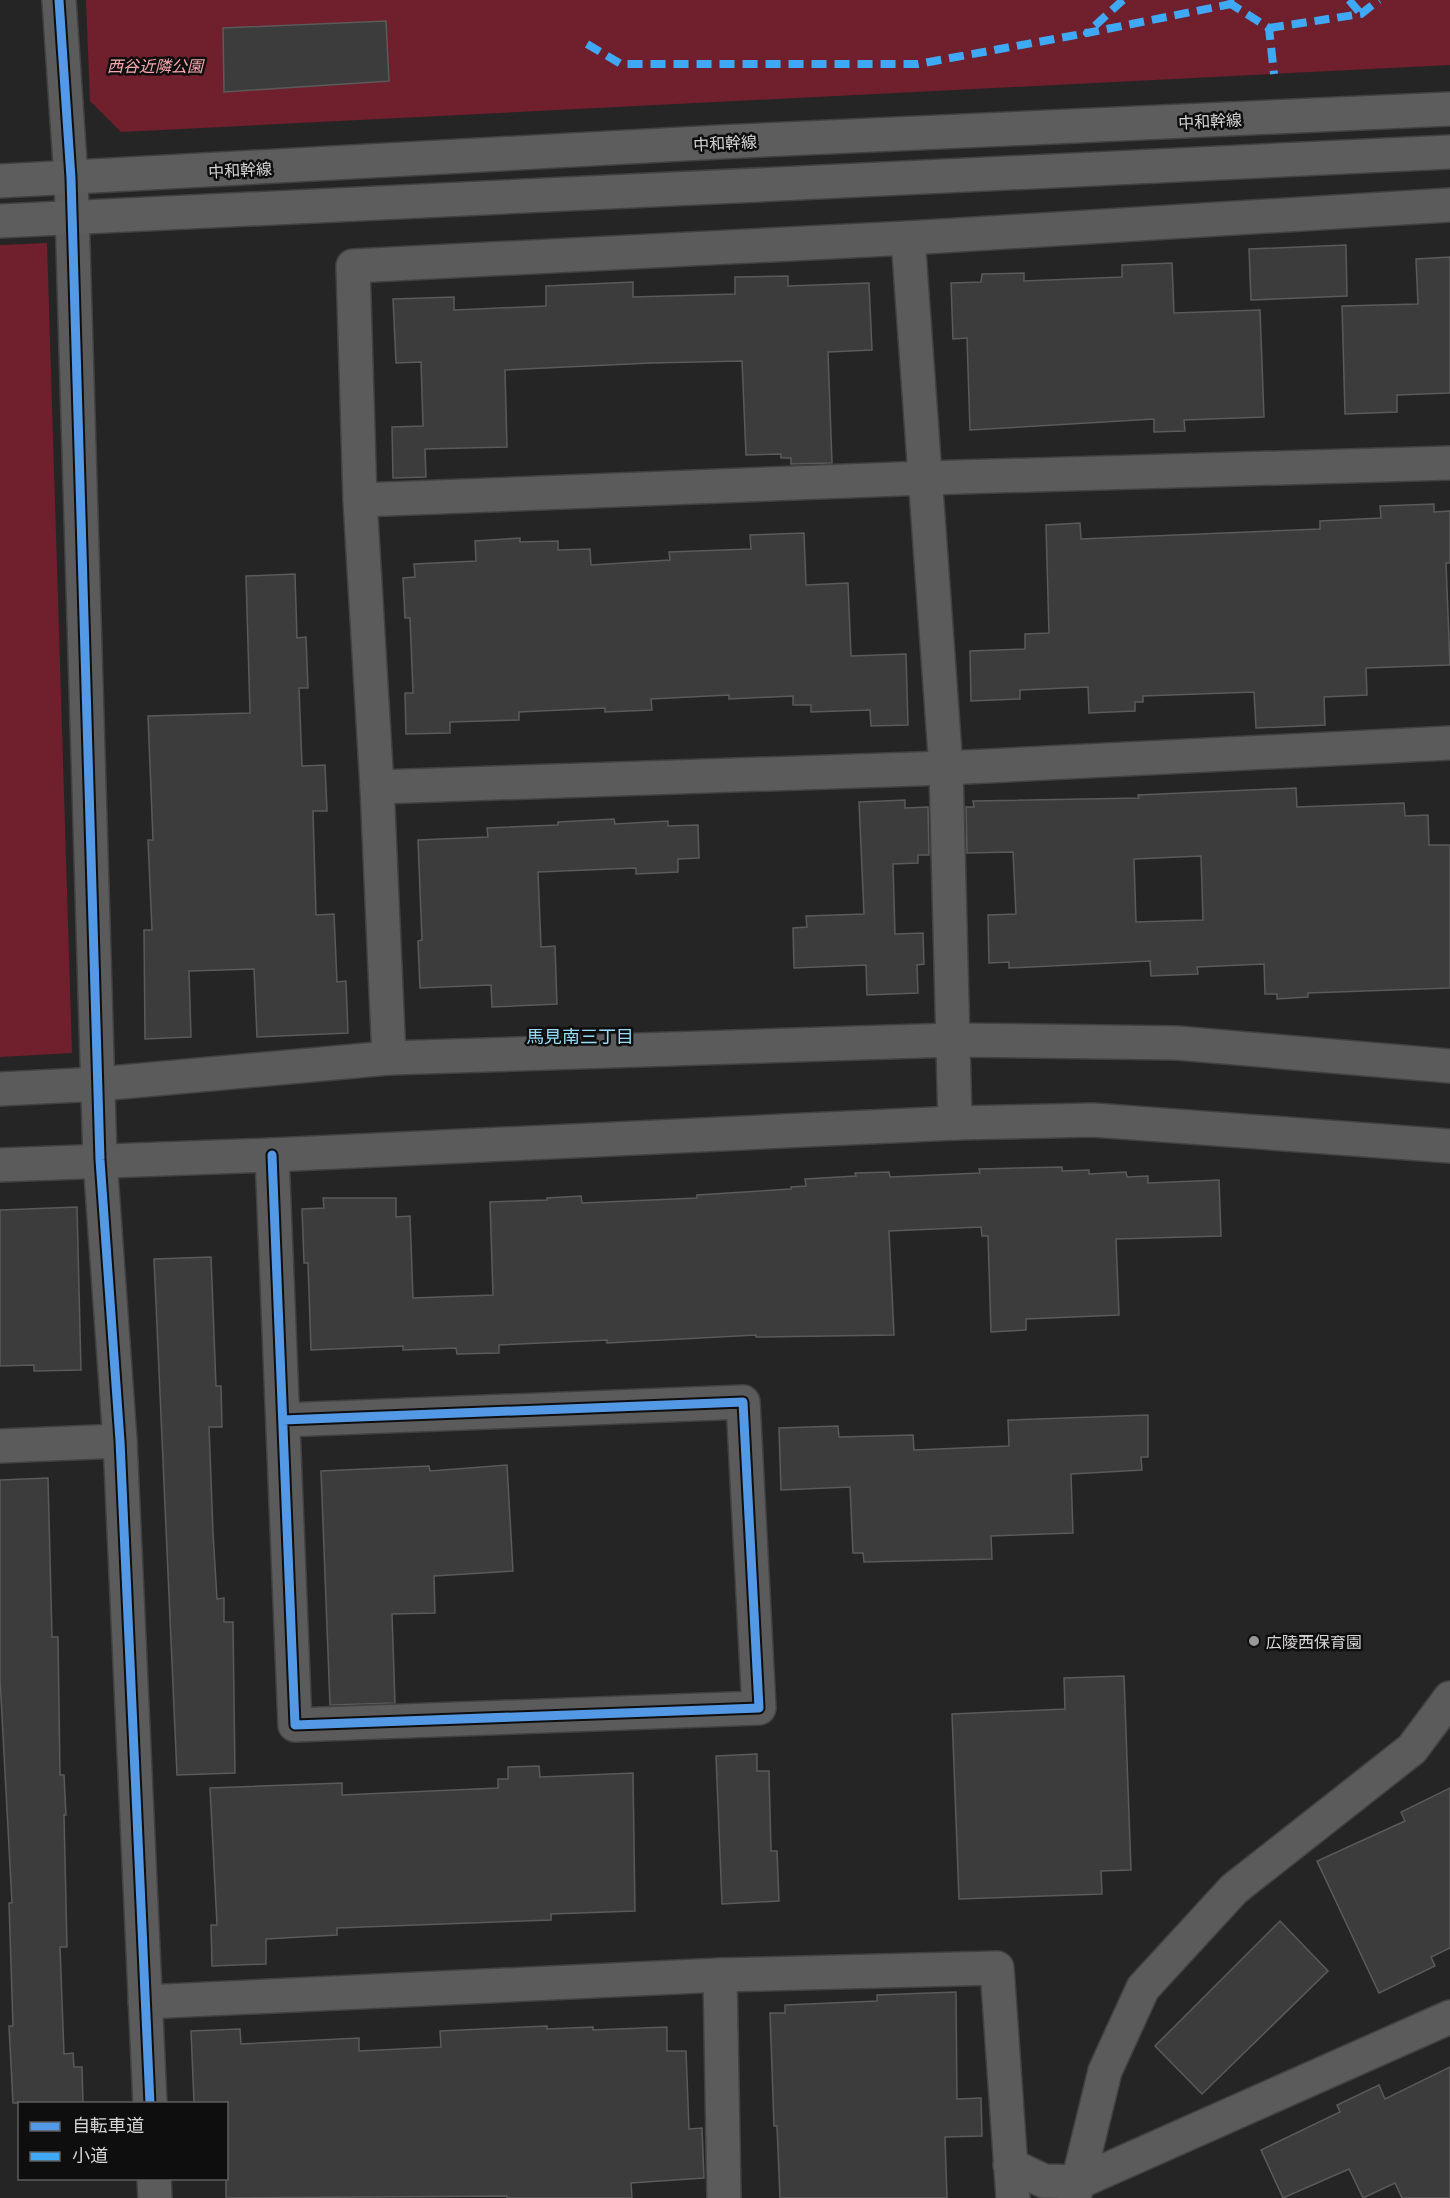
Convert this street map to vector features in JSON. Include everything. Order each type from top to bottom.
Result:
[{"type":"main road","name":"中和幹線","points":[[0,181],[732,142],[1450,110]]},
{"type":"main road","points":[[0,221],[1450,152]]},
{"type":"street","points":[[59,0],[71,178],[100,1160],[120,1441],[150,2102]]},
{"type":"street","points":[[389,1058],[377,787],[360,500],[353,266],[908,238],[1450,205]]},
{"type":"street","points":[[908,238],[946,768],[955,1123]]},
{"type":"street","points":[[360,500],[925,478],[1450,463]]},
{"type":"street","points":[[377,787],[946,768],[1450,743]]},
{"type":"street","points":[[0,1089],[99,1084],[389,1058],[953,1040],[1178,1043],[1450,1066]]},
{"type":"street","points":[[0,1165],[272,1155],[955,1123],[1093,1120],[1450,1146]]},
{"type":"street","points":[[272,1155],[295,1725],[759,1708],[743,1402],[283,1420]]},
{"type":"street","points":[[0,1446],[120,1441]]},
{"type":"street","points":[[1077,2190],[1106,2071],[1143,1988],[1234,1889],[1412,1749],[1450,1698]]},
{"type":"street","points":[[1412,1749],[1450,1733]]},
{"type":"street","points":[[145,2002],[720,1975],[997,1968],[1013,2198]]},
{"type":"street","points":[[720,1975],[724,2198]]},
{"type":"street","points":[[1010,2165],[1044,2181],[1077,2190],[1450,2017]]},
{"type":"street","points":[[154,2180],[155,2198]]},
{"type":"green space","name":"西谷近隣公園","points":[[86,0],[1450,0],[1450,65],[121,132],[90,101]]},
{"type":"green space","points":[[47,243],[72,1053],[0,1057],[0,245]]},
{"type":"building","points":[[386,21],[389,81],[224,92],[223,28]]},
{"type":"building","points":[[1346,245],[1347,296],[1251,300],[1249,249]]},
{"type":"building","points":[[1450,257],[1450,393],[1397,395],[1397,412],[1345,414],[1342,306],[1418,304],[1416,259]]},
{"type":"building","points":[[1172,263],[1174,313],[1260,310],[1264,417],[1184,420],[1185,431],[1154,432],[1154,419],[970,430],[967,338],[953,339],[951,283],[981,282],[982,274],[1024,273],[1024,281],[1122,277],[1122,265]]},
{"type":"building","points":[[788,276],[788,286],[869,283],[872,350],[828,352],[832,463],[791,464],[791,458],[781,458],[781,454],[746,455],[742,361],[651,363],[505,370],[507,447],[425,449],[426,477],[393,478],[392,427],[423,426],[421,362],[396,363],[393,299],[454,297],[454,310],[546,306],[546,286],[633,282],[633,297],[735,294],[735,277]]},
{"type":"building","points":[[1434,504],[1434,512],[1450,511],[1450,563],[1446,563],[1450,665],[1366,668],[1367,695],[1324,697],[1325,725],[1256,728],[1254,692],[1143,696],[1143,702],[1135,702],[1135,711],[1089,713],[1088,687],[1020,690],[1020,699],[971,701],[970,651],[1025,649],[1025,634],[1049,633],[1046,525],[1080,523],[1081,539],[1320,529],[1320,521],[1381,518],[1380,506]]},
{"type":"building","points":[[804,533],[806,585],[848,583],[851,656],[906,654],[908,725],[871,726],[870,710],[811,712],[811,705],[793,705],[793,696],[729,699],[729,695],[651,699],[652,710],[605,712],[605,708],[519,712],[519,720],[450,722],[450,733],[406,734],[405,693],[413,693],[410,618],[405,618],[403,578],[415,577],[414,564],[476,561],[475,541],[520,538],[520,542],[558,541],[558,550],[590,549],[591,565],[670,560],[669,552],[751,549],[750,535]]},
{"type":"building","points":[[295,574],[297,638],[306,637],[308,688],[299,688],[302,766],[325,765],[327,811],[313,811],[316,915],[334,914],[337,982],[346,981],[348,1033],[257,1037],[254,969],[189,971],[191,1037],[145,1039],[144,930],[152,930],[148,840],[153,840],[148,716],[250,713],[246,576]]},
{"type":"building","points":[[1296,788],[1297,807],[1404,803],[1405,816],[1428,815],[1429,845],[1450,845],[1450,988],[1308,993],[1308,997],[1277,999],[1277,994],[1265,994],[1264,964],[1197,967],[1198,974],[1151,976],[1150,961],[1009,968],[1009,962],[989,963],[988,915],[1016,914],[1013,852],[967,853],[966,807],[974,807],[973,801],[1139,798],[1138,795]],"holes":[[[1201,856],[1203,920],[1136,922],[1134,859]]]},
{"type":"building","points":[[905,800],[905,808],[928,807],[929,855],[918,855],[918,863],[893,864],[895,934],[923,933],[924,964],[917,965],[918,993],[867,995],[866,965],[794,968],[793,928],[807,927],[806,916],[864,914],[859,802]]},
{"type":"building","points":[[614,819],[615,824],[668,821],[668,826],[698,825],[699,858],[678,859],[678,872],[636,874],[636,868],[538,872],[541,947],[555,946],[557,1004],[492,1007],[491,985],[420,988],[418,941],[422,940],[418,840],[488,837],[487,828],[558,825],[558,822]]},
{"type":"building","points":[[1062,1167],[1062,1171],[1089,1170],[1089,1174],[1126,1172],[1127,1177],[1148,1176],[1148,1183],[1219,1180],[1221,1236],[1116,1239],[1119,1315],[1026,1319],[1026,1330],[991,1332],[988,1236],[982,1236],[981,1227],[889,1231],[894,1335],[756,1337],[756,1335],[607,1343],[607,1340],[499,1345],[499,1353],[457,1354],[456,1348],[403,1350],[403,1346],[311,1350],[308,1263],[304,1263],[302,1209],[324,1208],[323,1198],[396,1198],[396,1217],[410,1216],[413,1298],[493,1295],[490,1202],[581,1196],[582,1203],[697,1198],[697,1195],[791,1189],[791,1187],[806,1186],[805,1179],[856,1176],[855,1173],[889,1172],[890,1177],[980,1173],[979,1169]]},
{"type":"building","points":[[77,1207],[81,1370],[34,1371],[34,1365],[0,1366],[0,1210]]},
{"type":"building","points":[[211,1257],[216,1386],[221,1386],[222,1427],[209,1427],[213,1533],[217,1599],[224,1598],[224,1622],[233,1622],[235,1773],[177,1775],[154,1259]]},
{"type":"building","points":[[1148,1415],[1148,1457],[1141,1457],[1142,1470],[1071,1474],[1073,1533],[991,1536],[992,1559],[864,1562],[863,1553],[853,1553],[850,1487],[781,1490],[779,1428],[838,1426],[839,1437],[913,1435],[914,1450],[1009,1446],[1008,1420]]},
{"type":"building","points":[[507,1465],[513,1571],[434,1576],[435,1613],[392,1614],[395,1703],[330,1705],[321,1471],[429,1466],[430,1471]]},
{"type":"building","points":[[48,1478],[52,1637],[58,1637],[60,1775],[64,1775],[66,1815],[64,1815],[67,1947],[60,1947],[64,2054],[73,2053],[74,2067],[82,2067],[83,2102],[13,2103],[9,2026],[13,2026],[9,1903],[12,1903],[0,1679],[0,1480]]},
{"type":"building","points":[[1124,1676],[1131,1870],[1101,1871],[1102,1894],[959,1899],[952,1714],[1065,1709],[1064,1678]]},
{"type":"building","points":[[757,1754],[757,1771],[769,1771],[771,1851],[777,1851],[779,1901],[722,1904],[716,1756]]},
{"type":"building","points":[[539,1766],[540,1777],[633,1773],[635,1911],[551,1914],[551,1920],[337,1928],[337,1935],[266,1939],[266,1964],[212,1966],[211,1925],[217,1925],[210,1788],[342,1783],[342,1795],[498,1788],[498,1779],[508,1779],[508,1767]]},
{"type":"building","points":[[1450,1788],[1450,1948],[1431,1957],[1435,1966],[1379,1993],[1317,1861],[1405,1821],[1401,1812]]},
{"type":"building","points":[[1280,1921],[1328,1971],[1202,2094],[1155,2046]]},
{"type":"building","points":[[956,1992],[957,2099],[981,2098],[982,2136],[945,2137],[947,2198],[780,2198],[777,2126],[774,2126],[770,2013],[785,2013],[785,2005],[877,2001],[877,1995]]},
{"type":"building","points":[[547,2026],[547,2029],[593,2027],[593,2030],[667,2027],[667,2051],[686,2051],[689,2129],[702,2128],[704,2178],[631,2183],[632,2198],[507,2198],[507,2196],[226,2198],[228,2102],[194,2102],[191,2031],[240,2029],[241,2044],[359,2038],[359,2051],[441,2047],[440,2031]]},
{"type":"building","points":[[1450,2067],[1450,2198],[1402,2198],[1395,2183],[1363,2198],[1349,2169],[1283,2198],[1261,2150],[1340,2112],[1337,2105],[1379,2085],[1385,2099]]},
{"type":"marked path","points":[[1123,0],[1087,33],[1231,4]]},
{"type":"marked path","points":[[1230,0],[1231,4],[1269,28],[1274,74]]},
{"type":"marked path","points":[[1349,0],[1361,14]]},
{"type":"marked path","points":[[1269,28],[1361,14],[1379,0]]},
{"type":"marked path","points":[[587,44],[621,64],[918,64],[1087,33]]},
{"type":"cycle path","points":[[59,0],[71,178],[100,1160],[120,1441],[150,2102]]},
{"type":"cycle path","points":[[272,1155],[295,1725],[759,1708],[743,1402],[283,1420]]},
{"type":"place","name":"広陵西保育園","points":[[1254,1641]]},
{"type":"district","name":"馬見南三丁目","points":[[580,1035]]}]
